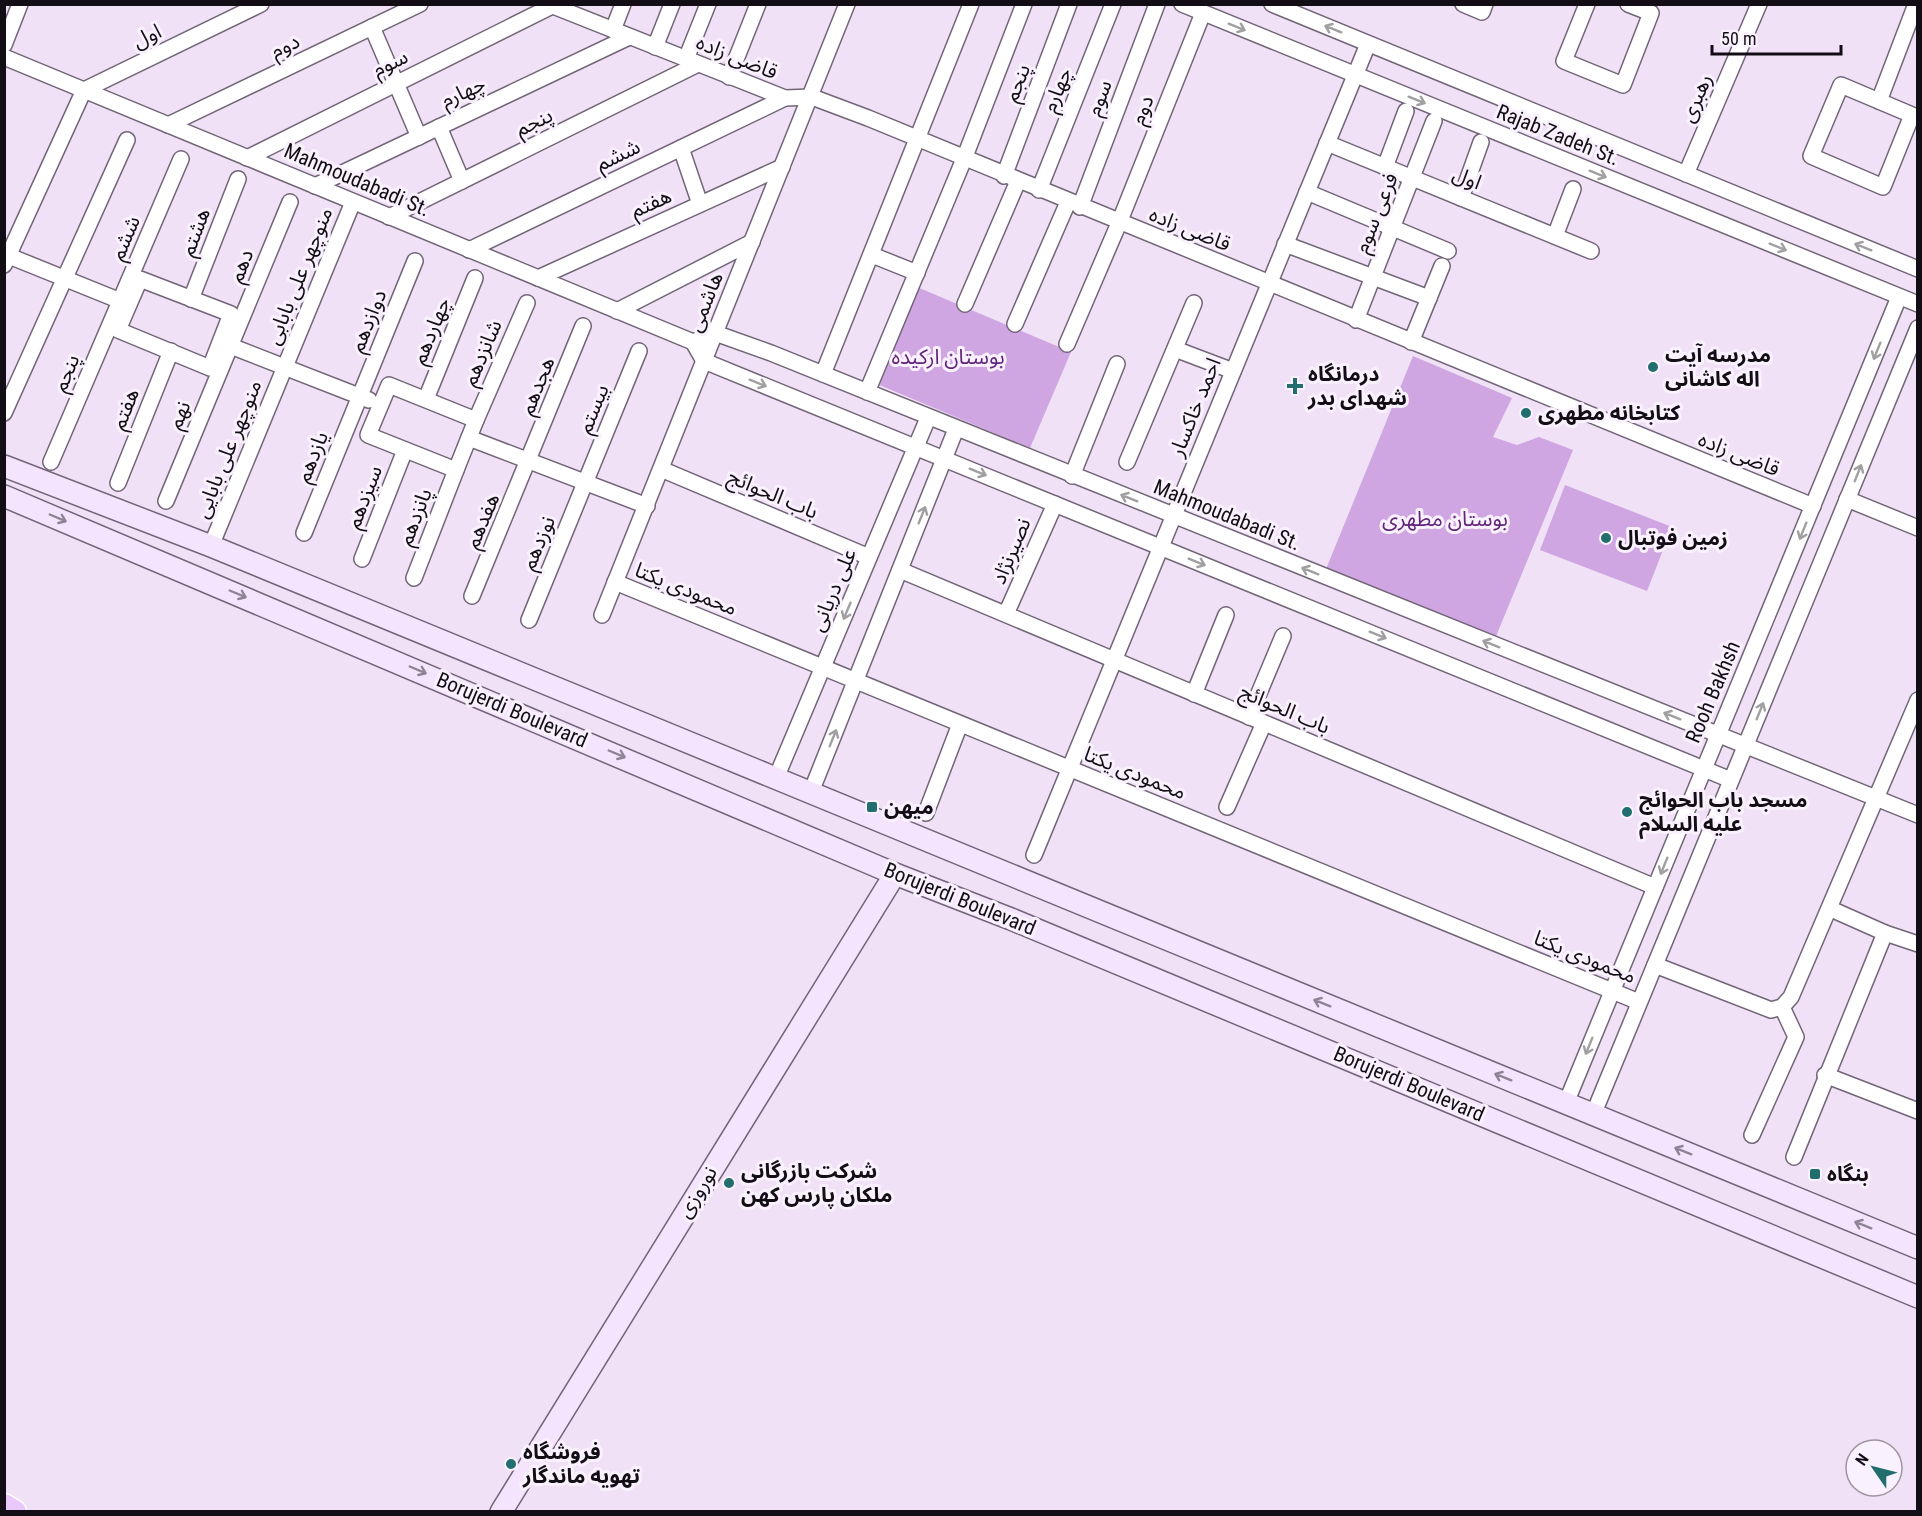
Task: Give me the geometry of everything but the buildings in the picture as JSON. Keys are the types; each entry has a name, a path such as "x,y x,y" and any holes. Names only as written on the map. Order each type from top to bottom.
{"main road":[{"name":"Borujerdi Boulevard","path":"4,466 212,546 1917,1248"},
{"name":"Borujerdi Boulevard","path":"4,496 895,874 1022,923 1917,1297"},
{"name":"نوروزی","path":"501,1512 895,874"},
{"path":"4,1506 14,1512"}],"street":[{"path":"4,45 20,4"},
{"name":"اول","path":"84,90 261,4"},
{"name":"دوم","path":"168,125 420,4"},
{"path":"613,30 623,4"},
{"path":"655,47 672,4"},
{"path":"692,62 708,4"},
{"path":"729,77 758,4"},
{"name":"هاشمی","path":"603,615 812,97 847,4"},
{"path":"823,374 971,4"},
{"path":"867,393 964,159 1024,4"},
{"name":"پنجم","path":"965,304 1011,179 1069,4"},
{"name":"چهارم","path":"1039,190 1113,4"},
{"name":"سوم","path":"1015,324 1074,204 1157,4"},
{"name":"Rajab Zadeh St.","path":"1182,4 1917,304"},
{"name":"Rajab Zadeh St.","path":"1272,4 1917,269"},
{"path":"1463,4 1482,12 1485,4"},
{"path":"1587,4 1564,61 1623,85 1651,13 1628,4"},
{"name":"رهبری","path":"1686,174 1759,4"},
{"path":"1879,101 1916,4"},
{"name":"قاضی زاده","path":"550,5 577,10 629,37 785,99 812,97 1813,507"},
{"name":"سوم","path":"247,158 550,5"},
{"name":"دوم","path":"1067,344 1119,223 1203,13"},
{"path":"372,27 394,84 419,137"},
{"name":"چهارم","path":"315,186 629,37"},
{"name":"احمد خاکسار","path":"1034,855 1368,44"},
{"name":"Mahmoudabadi St.","path":"4,57 693,342"},
{"name":"پنجم","path":"389,217 692,62"},
{"path":"1841,85 1879,101 1912,115 1883,187 1811,156 1841,85"},
{"path":"84,90 6,258 65,278 124,303"},
{"name":"ششم","path":"469,250 785,99"},
{"path":"1385,167 1406,111"},
{"name":"فرعی سوم","path":"1356,320 1434,122"},
{"path":"439,127 462,181"},
{"path":"4,413 127,140"},
{"path":"1461,198 1481,142"},
{"name":"اول","path":"1327,143 1591,251"},
{"path":"681,148 700,204"},
{"name":"ششم","path":"124,303 181,159"},
{"name":"هفتم","path":"538,278 782,167"},
{"name":"هشتم","path":"192,299 237,179"},
{"path":"1555,236 1573,189"},
{"path":"1307,192 1448,251"},
{"name":"منوچهر علی بابابی","path":"284,367 353,201"},
{"name":"دهم","path":"226,344 290,202"},
{"path":"617,311 752,242"},
{"path":"1285,244 1429,298"},
{"path":"872,255 917,273"},
{"name":"دوازدهم","path":"360,396 415,261"},
{"path":"1411,342 1442,266"},
{"name":"چهاردهم","path":"426,399 475,278"},
{"path":"140,279 192,299 231,314 226,344 210,368 118,330 124,303 140,279"},
{"name":"Rooh Bakhsh","path":"1566,1103 1899,297"},
{"name":"پنجم","path":"51,462 124,303"},
{"name":"شانزدهم","path":"469,438 526,303"},
{"path":"1127,462 1194,303"},
{"name":"هجدهم","path":"530,462 583,326"},
{"path":"1593,1115 1917,328"},
{"path":"715,333 693,342 704,361 1731,780"},
{"name":"Mahmoudabadi St.","path":"715,333 823,374 1917,815"},
{"path":"226,344 381,405"},
{"name":"نهم","path":"166,501 226,344"},
{"path":"1175,349 1233,371"},
{"name":"هفتم","path":"118,483 171,351"},
{"name":"بیستم","path":"586,483 639,351"},
{"path":"1072,476 1117,364"},
{"name":"منوچهر علی بابایی","path":"212,546 284,367"},
{"path":"456,470 368,435 389,385 476,420"},
{"name":"یازدهم","path":"304,533 360,396"},
{"name":"علی دریانی","path":"776,778 928,418"},
{"path":"811,792 956,429"},
{"path":"469,438 647,506"},
{"name":"پانزدهم","path":"414,578 469,438"},
{"name":"سیزدهم","path":"362,559 405,450"},
{"name":"هفدهم","path":"472,596 530,462"},
{"name":"باب الحوائج","path":"661,469 869,557"},
{"name":"نوزدهم","path":"529,620 586,483"},
{"path":"1847,499 1917,528"},
{"name":"نصیرنژاد","path":"1006,614 1054,504"},
{"name":"باب الحوائج","path":"900,570 1655,887"},
{"name":"محمودی یکتا","path":"615,582 1640,1002"},
{"path":"1194,694 1226,615"},
{"path":"1249,717 1283,636"},
{"path":"1655,965 1771,1010 1782,1006 1791,998 1831,909 1917,700"},
{"path":"1227,807 1264,723"},
{"path":"926,813 960,724"},
{"path":"1831,909 1885,933 1917,944"},
{"path":"1794,1157 1885,933"},
{"path":"1752,1136 1796,1038 1782,1006"},
{"path":"1825,1076 1917,1111"}],"green space":[{"name":"بوستان ارکیده","path":"917,287 1071,352 1030,448 877,384"},
{"name":"بوستان مطهری","path":"1413,356 1512,398 1493,437 1517,445 1539,437 1573,450 1494,641 1324,574"},
{"name":"زمین فوتبال","path":"1565,485 1672,527 1647,591 1540,550"}],"place":[{"name":"مدرسه آیت اله کاشانی","path":"1653,367"},
{"name":"درمانگاه شهدای بدر","path":"1295,386"},
{"name":"کتابخانه مطهری","path":"1526,413"},
{"name":"زمین فوتبال","path":"1606,538"},
{"name":"میهن","path":"872,807"},
{"name":"مسجد باب الحوائج علیه السلام","path":"1627,812"},
{"name":"بنگاه","path":"1815,1174"},
{"name":"شرکت بازرگانی ملکان پارس کهن","path":"729,1183"},
{"name":"فروشگاه تهویه ماندگار","path":"511,1464"}]}
